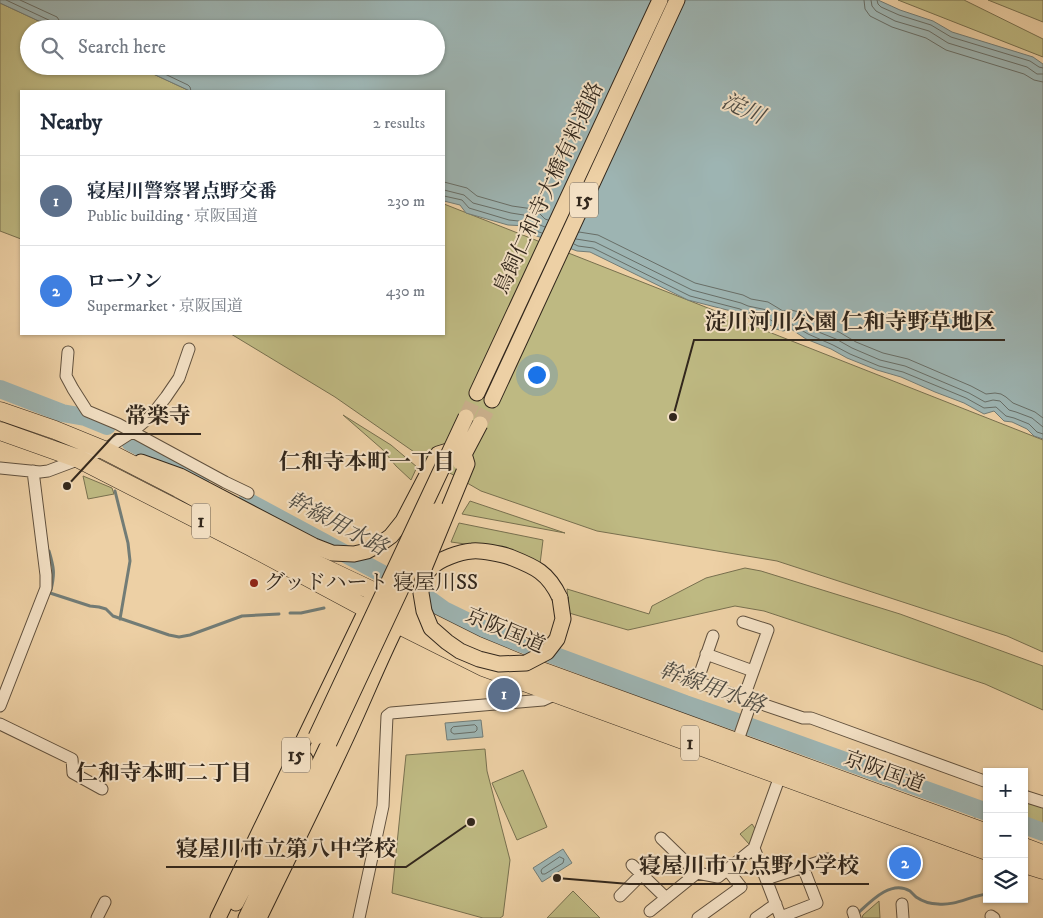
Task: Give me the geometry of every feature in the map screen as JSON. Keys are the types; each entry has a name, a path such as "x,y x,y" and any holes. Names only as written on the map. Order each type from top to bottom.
{"highway":[{"name":"京阪国道","path":"0,410 104,450 178,488 318,565 375,592 401,616 483,667 983,850"},
{"name":"京阪国道","path":"0,431 79,460 251,547 367,609 401,616 522,664 739,737 983,830"},
{"path":"1028,848 1043,854"},
{"path":"1028,865 1043,870"}],"main road":[{"name":"鳥飼仁和寺大橋有料道路","path":"477,393 660,0"},
{"name":"鳥飼仁和寺大橋有料道路","path":"492,400 677,0"},
{"name":"15","path":"246,918 322,740 473,420"},
{"path":"104,450 222,488 314,546 332,554 354,554 367,551 391,536 403,521 438,454 458,452"},
{"name":"15","path":"259,918 343,744 377,665 401,616 413,592 432,566 448,557 473,550 504,554 540,571 555,586 560,598 563,619 557,639 547,652 526,662 499,664 460,651 431,628 424,611 421,593 423,571 467,464 458,452"},
{"name":"15","path":"218,918 375,592"},
{"name":"15","path":"229,918 322,740"}],"street":[{"path":"0,468 48,471 104,450 132,432 152,415 179,378 189,349"},
{"path":"68,352 66,376 73,390 88,411 132,432 222,488 248,493"},
{"path":"0,706 46,588 33,471"},
{"path":"739,737 746,717 753,671 768,630 743,622"},
{"path":"697,682 713,636"},
{"path":"706,654 753,671"},
{"path":"670,669 697,682 803,718 811,718 983,781"},
{"path":"359,918 383,806 387,716 391,713 543,700 556,694"},
{"path":"0,724 72,759 73,773 102,789"},
{"path":"661,838 697,874 718,877 754,848 780,776"},
{"path":"1028,797 1043,802"},
{"path":"754,848 781,917 817,903 803,867"},
{"path":"766,879 828,859"},
{"path":"632,864 666,898"},
{"path":"698,918 741,886 727,869"},
{"path":"620,896 642,874"},
{"path":"650,910 697,874"},
{"path":"96,918 105,902"},
{"path":"756,918 776,904"},
{"path":"902,904 903,918"}],"shaded area":[{"path":"898,0 964,0 1043,39 1043,57"},
{"path":"988,0 1043,0 1043,22"},
{"path":"0,3 37,20 20,20 20,75 155,75 188,90 20,90 20,239 0,231"},
{"path":"445,204 1043,440 1043,652 1007,636 777,561 597,531 481,491 417,454 335,397 233,335 445,335"},
{"path":"343,415 391,445 417,467 411,480 382,449"},
{"path":"83,476 112,488 114,494 88,499"},
{"path":"470,501 565,533 462,514"},
{"path":"459,523 543,540 540,564 508,550 451,542"},
{"path":"745,568 761,571 900,614 1043,666 1043,710 985,684 764,611 735,606 628,630 569,613 567,589 649,614 652,606 706,578"},
{"path":"485,749 487,771 510,860 503,916 500,918 483,918 392,893 406,755"},
{"path":"523,770 547,827 517,840 492,783"},
{"path":"1028,800 1043,806 1043,825 1028,819"},
{"path":"752,824 756,830 749,844 740,834"},
{"path":"573,891 600,918 547,918"},
{"path":"879,901 880,918 862,918 863,915"}],"water":[{"name":"淀川","path":"0,0 878,0 933,21 952,32 1033,57 1043,64 1043,439 1034,436 1027,429 1012,422 1004,421 994,411 984,414 964,403 901,377 847,358 806,339 791,329 783,331 762,320 741,317 739,313 688,300 590,252 577,251 534,235 527,226 508,225 466,213 460,205 445,201 445,90 188,90 155,75 445,75 445,20 37,20 0,3"},
{"path":"481,720 483,737 447,740 445,723"},
{"path":"563,849 572,863 542,882 533,868"}],"waterway":[{"name":"幹線用水路","path":"0,389 62,413 85,417 107,426"},
{"name":"幹線用水路","path":"130,442 201,478"},
{"path":"115,491 128,543 130,561 120,619"},
{"name":"幹線用水路","path":"247,501 405,586"},
{"path":"49,551 53,570 51,590"},
{"path":"50,593 90,606 106,609 113,616 179,637 190,635 242,616 279,614"},
{"name":"幹線用水路","path":"426,597 444,610 483,629 685,704 983,811"},
{"path":"290,613 301,613 324,608"},
{"name":"幹線用水路","path":"975,816 981,810"},
{"name":"幹線用水路","path":"1028,826 1043,832"},
{"path":"857,914 881,894 896,888 903,888 921,900 935,904 950,904 983,895"}],"tunnel":[{"path":"466,417 477,393"},
{"path":"480,424 492,400"}],"place":[{"name":"淀川河川公園 仁和寺野草地区","path":"673,417"},
{"name":"常楽寺","path":"67,486"},
{"name":"グッドハート 寝屋川SS","path":"254,583"},
{"name":"寝屋川警察署点野交番","path":"504,694"},
{"name":"寝屋川市立第八中学校","path":"471,822"},
{"name":"ローソン","path":"905,863"},
{"name":"寝屋川市立点野小学校","path":"557,878"}],"district":[{"name":"仁和寺本町一丁目","path":"367,462"},
{"name":"仁和寺本町二丁目","path":"164,773"}]}
